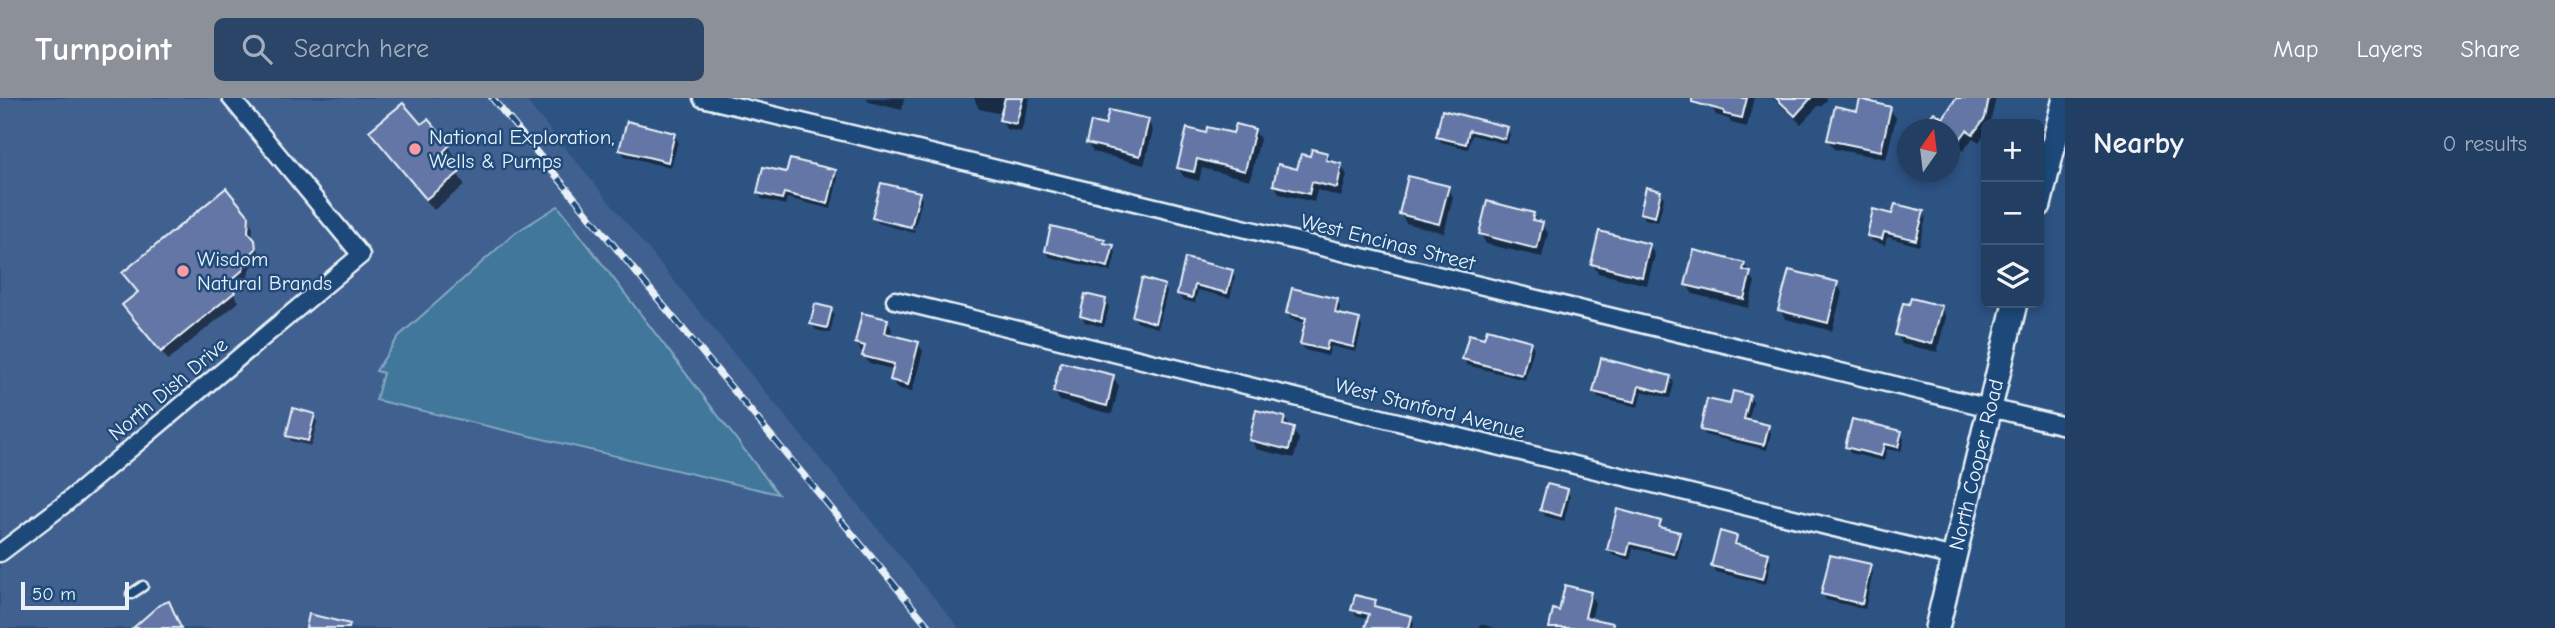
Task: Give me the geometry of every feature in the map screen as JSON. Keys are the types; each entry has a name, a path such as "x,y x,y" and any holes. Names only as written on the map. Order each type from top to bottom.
{"main road":[{"path":"2044,184 2064,98"},
{"name":"North Cooper Road","path":"1937,628 2014,308"}],"street":[{"name":"North Dish Drive","path":"0,553 62,506 361,255 232,98"},
{"name":"West Encinas Street","path":"702,98 2065,426"},
{"name":"West Stanford Avenue","path":"895,300 1954,557"}],"lane":[{"path":"131,594 143,586"}],"shaded area":[{"path":"0,98 524,98 959,628 0,628"},
{"path":"558,206 778,494 376,400 383,373 376,371 399,336 515,233"}],"building":[{"path":"1005,98 1023,98 1016,124 999,120"},
{"path":"1692,98 1747,98 1742,118 1692,102"},
{"path":"1776,98 1811,98 1795,116"},
{"path":"1956,98 1989,98 1985,118 1981,119 1973,134 1967,130 1960,139 1960,119 1929,119 1934,112 1943,118"},
{"path":"1860,99 1891,107 1881,151 1827,140 1835,106 1857,111"},
{"name":"National Exploration, Wells & Pumps","path":"403,103 421,124 428,119 450,145 443,152 460,172 426,199 369,131"},
{"path":"1109,110 1149,119 1140,156 1086,143 1091,122 1105,125"},
{"path":"1442,110 1508,127 1505,139 1469,130 1466,144 1436,137"},
{"path":"627,121 675,133 668,162 619,150"},
{"path":"1236,124 1255,129 1245,171 1197,159 1194,172 1177,168 1187,128 1206,133 1207,127 1233,133"},
{"path":"1312,149 1328,153 1326,160 1342,164 1337,188 1312,182 1309,194 1273,185 1278,164 1297,169 1301,154 1310,156"},
{"path":"790,159 836,170 828,204 784,193 782,199 757,193 763,167 786,172"},
{"path":"1408,176 1449,186 1439,224 1399,214"},
{"path":"881,183 920,192 911,227 872,218"},
{"path":"1646,187 1661,191 1655,217 1640,213"},
{"name":"Wisdom Natural Brands","path":"226,188 249,216 248,232 255,240 256,249 245,260 243,270 228,283 235,292 161,352 122,305 138,292 122,273"},
{"path":"1487,201 1534,213 1532,220 1543,222 1537,249 1479,234"},
{"path":"1895,204 1924,211 1916,240 1884,232 1882,239 1867,236 1873,209 1892,214"},
{"path":"1051,226 1105,239 1104,243 1114,245 1108,267 1045,251"},
{"path":"1599,231 1650,244 1642,277 1591,264"},
{"path":"1694,250 1745,263 1743,270 1751,272 1744,299 1685,285"},
{"path":"1185,258 1233,270 1227,293 1195,285 1192,298 1177,294"},
{"path":"1789,270 1838,282 1828,323 1778,310"},
{"path":"1142,278 1165,285 1155,323 1132,316"},
{"path":"1292,288 1338,299 1335,313 1360,319 1353,347 1328,341 1326,350 1300,344 1306,318 1286,313"},
{"path":"1085,294 1106,299 1101,322 1080,316"},
{"path":"1911,298 1942,306 1932,344 1895,335 1903,303 1909,304"},
{"path":"815,304 832,308 827,328 810,324"},
{"path":"862,313 888,319 885,333 919,342 908,385 890,380 894,364 862,356 865,346 855,343"},
{"path":"1487,329 1531,341 1522,375 1462,359 1469,334 1484,338"},
{"path":"1601,358 1671,376 1667,393 1639,386 1635,402 1593,392"},
{"path":"1061,362 1114,375 1107,406 1053,392"},
{"path":"1733,391 1750,395 1744,419 1769,425 1764,445 1700,430 1707,399 1730,404"},
{"path":"293,408 315,414 308,441 286,436"},
{"path":"1256,410 1285,417 1283,425 1294,428 1289,450 1249,440"},
{"path":"1852,419 1902,431 1898,447 1884,444 1881,456 1845,447"},
{"path":"1547,484 1568,489 1561,516 1540,510"},
{"path":"1617,509 1661,521 1659,527 1680,532 1674,554 1630,543 1627,555 1607,550"},
{"path":"1720,531 1737,536 1735,544 1769,553 1763,579 1711,566"},
{"path":"1830,555 1871,564 1862,604 1821,594"},
{"path":"1565,585 1591,592 1585,617 1613,623 1612,628 1549,628 1553,609 1559,611"},
{"path":"1355,595 1376,600 1374,606 1412,616 1409,628 1365,628 1369,614 1351,610"},
{"path":"169,601 181,628 133,628 159,605"},
{"path":"309,614 350,624 349,628 306,628"}],"railway":[{"path":"492,98 930,628"}],"place":[{"name":"National Exploration, Wells & Pumps","path":"415,149"},
{"name":"Wisdom Natural Brands","path":"183,271"}]}
